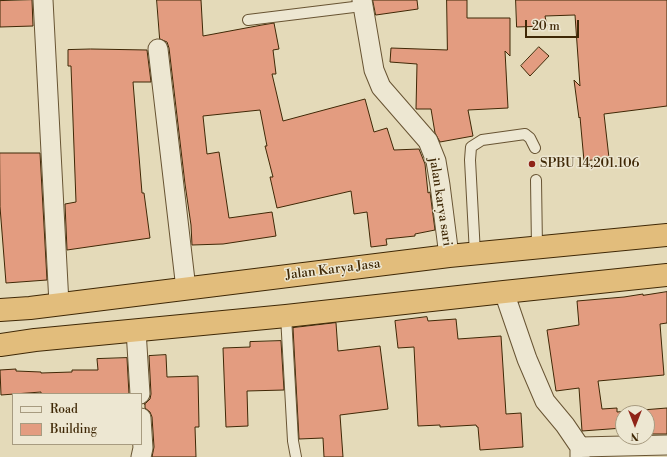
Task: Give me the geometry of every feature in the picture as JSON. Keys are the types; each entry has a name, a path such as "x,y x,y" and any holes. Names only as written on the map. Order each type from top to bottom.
{"highway":[{"name":"Jalan Karya Jasa","path":"0,310 30,308 449,256 667,235"},
{"path":"0,345 35,340 286,316 667,275"},
{"path":"30,308 35,340"}],"street":[{"path":"43,0 59,304"},
{"name":"jalan karya sari","path":"362,3 374,70 381,87 428,141 436,161 449,256"},
{"path":"158,49 186,288"},
{"path":"504,292 527,359 545,401 565,425 580,452 667,445"},
{"path":"136,330 140,393"},
{"path":"141,457 142,445"}],"lane":[{"path":"248,20 362,3"},
{"path":"475,254 470,147 482,140 525,134 530,138 535,148"},
{"path":"536,180 537,248"},
{"path":"286,316 293,441 296,457"}],"building":[{"path":"32,0 33,26 0,27 0,1"},
{"path":"157,0 201,0 203,36 274,23 279,49 273,50 276,74 272,74 283,121 365,99 374,132 387,128 394,150 419,149 425,164 428,193 430,192 435,230 415,234 415,236 386,239 387,245 371,247 367,212 354,214 351,191 277,208 270,177 273,177 265,146 267,146 260,110 203,116 207,154 219,152 229,218 272,212 276,236 223,244 192,245 191,225 169,48 167,42 160,39"},
{"path":"373,0 417,0 418,9 376,15"},
{"path":"447,0 467,0 467,18 510,18 510,56 505,51 508,108 468,110 473,136 440,142 435,133 431,109 416,109 417,64 390,62 391,48 447,50"},
{"path":"516,0 667,0 667,106 604,114 609,158 584,161 580,117 579,118 574,80 580,86 575,15 545,16 547,26 517,27"},
{"path":"539,47 549,56 530,76 521,66"},
{"path":"68,50 147,50 151,82 133,82 142,193 144,193 150,238 67,250 65,204 76,202 71,66 68,66"},
{"path":"0,153 40,153 47,280 6,283 0,207"},
{"path":"667,292 667,323 660,324 664,375 598,381 602,409 615,408 615,429 582,431 579,388 556,391 547,330 579,325 577,301"},
{"path":"427,317 428,321 456,319 458,339 501,336 506,414 521,413 523,447 480,450 478,427 476,425 440,427 440,425 418,426 414,347 398,348 395,321"},
{"path":"336,323 338,351 380,346 388,409 340,415 343,457 324,457 323,438 299,439 293,328"},
{"path":"281,341 284,390 247,391 248,426 226,427 223,348 250,347 250,342"},
{"path":"166,355 167,377 198,376 199,427 195,427 196,457 152,457 154,447 152,417 150,412 145,408 144,404 150,399 151,394 149,356"},
{"path":"127,358 129,393 41,392 1,395 0,370 16,369 16,371 41,373 72,372 72,370 98,370 97,359"},
{"path":"667,408 667,434 655,434 655,409"}],"place":[{"name":"SPBU 14,201.106","path":"532,164"}]}
